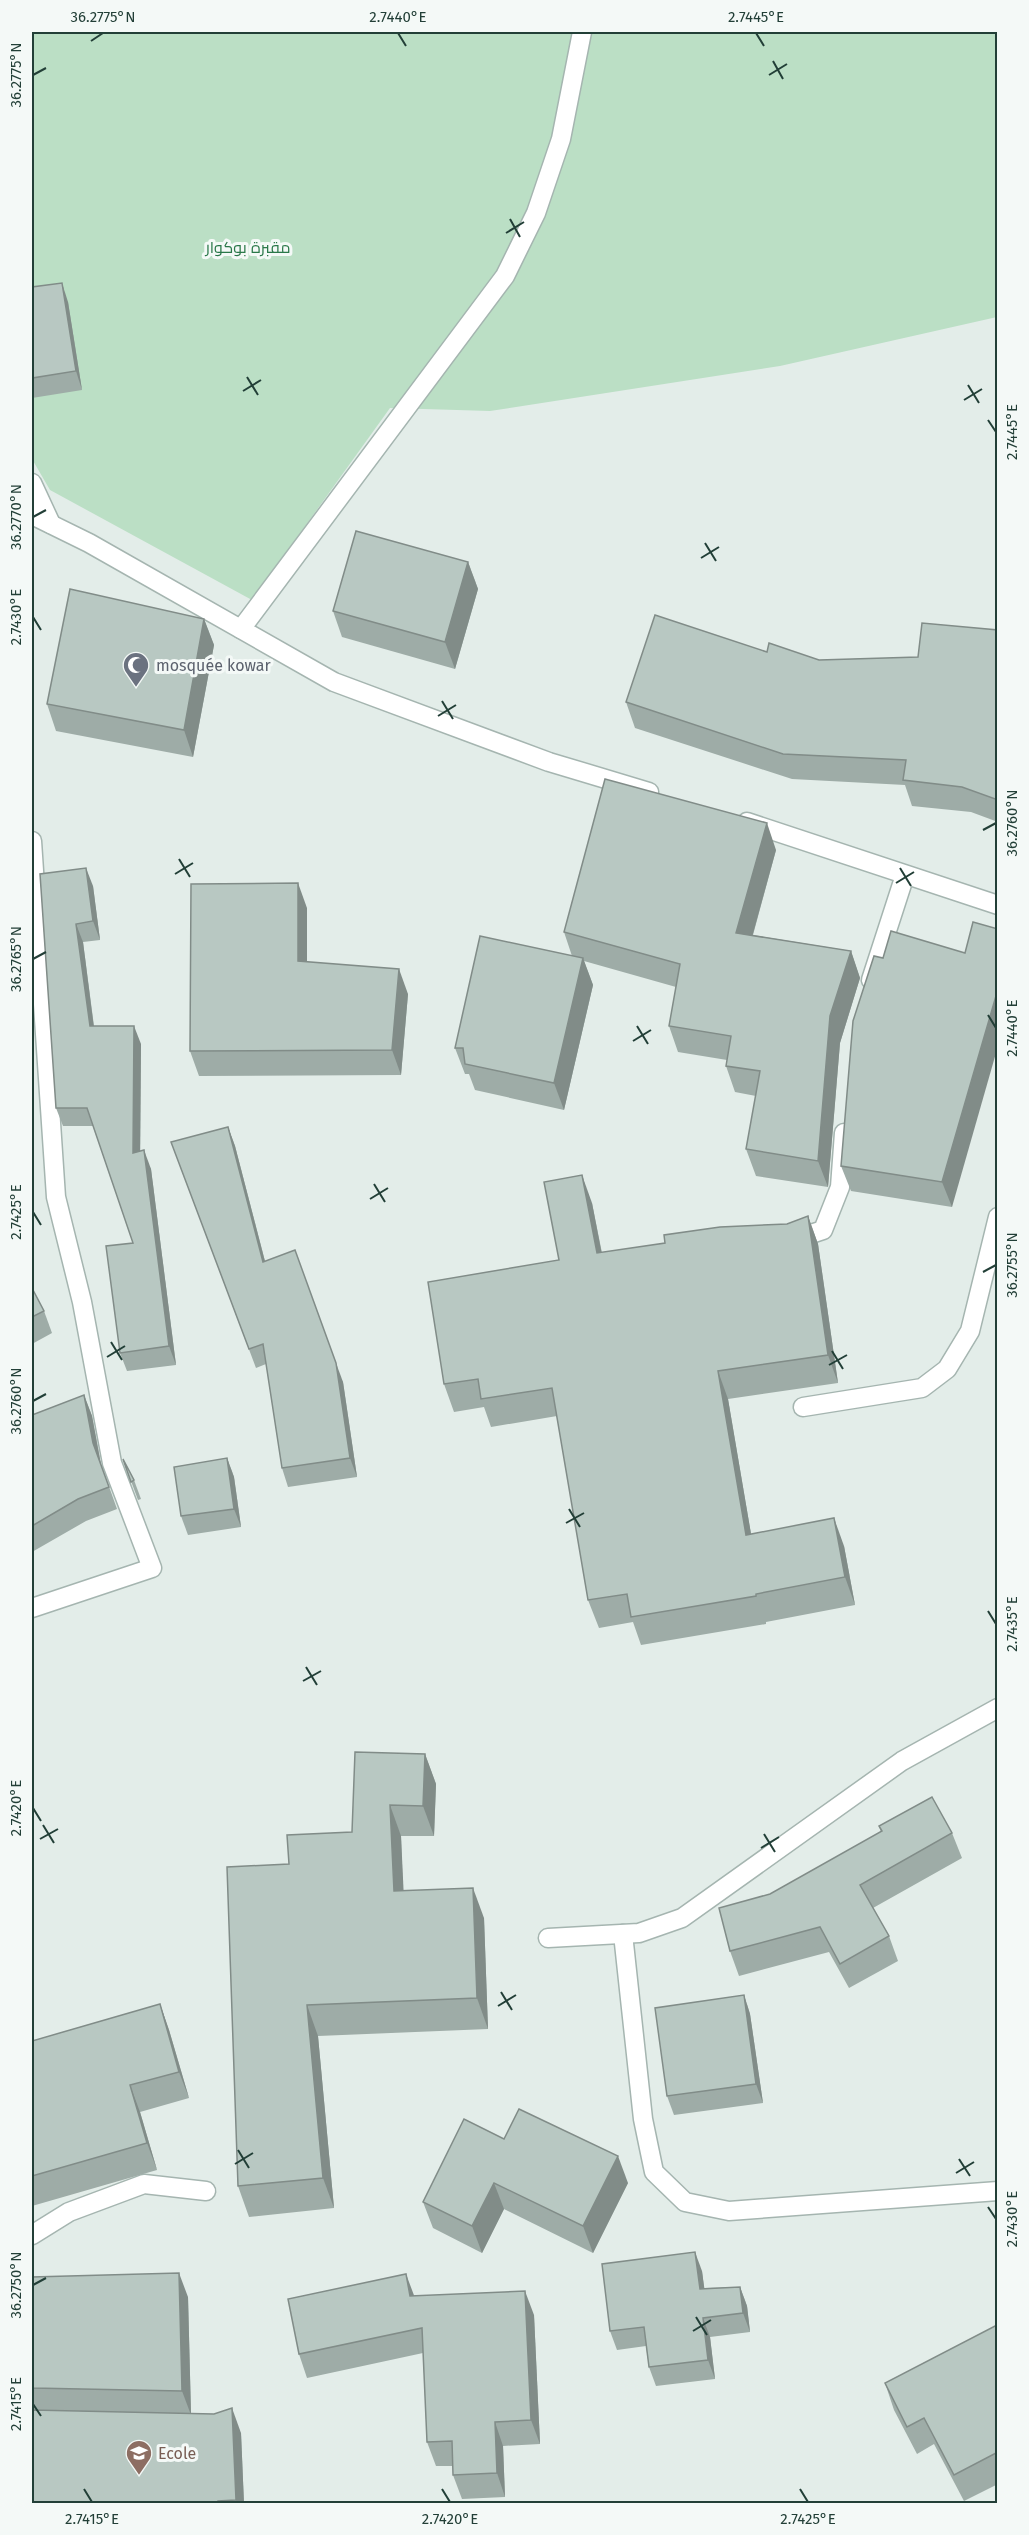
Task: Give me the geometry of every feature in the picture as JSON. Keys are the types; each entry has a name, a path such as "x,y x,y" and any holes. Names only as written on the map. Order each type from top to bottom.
{"street":[{"path":"241,629 505,276 536,213 561,139 582,32"},
{"path":"32,483 51,524"},
{"path":"32,515 334,682 549,762 670,798"},
{"path":"725,815 998,905"},
{"path":"32,841 49,1066 56,1197 82,1302 112,1463 152,1568 32,1608"},
{"path":"866,999 905,875"},
{"path":"32,1073 49,1066"},
{"path":"775,1241 796,1240 822,1230 840,1187 845,1116"},
{"path":"802,1407 922,1388 947,1369 970,1331 998,1217"},
{"path":"548,1938 639,1933 682,1918 903,1761 998,1708"},
{"path":"622,1934 643,2120 654,2172 685,2202 729,2211 998,2191"},
{"path":"32,2235 69,2212 144,2184 206,2191"}],"green space":[{"name":"مقبرة بوكوار","path":"32,32 997,32 997,317 780,366 490,411 390,408 252,600 50,490 32,459"}],"building":[{"path":"62,283 76,371 32,378 32,287"},
{"path":"356,531 468,562 445,642 333,611"},
{"name":"mosquée kowar","path":"70,589 204,619 184,730 47,704"},
{"path":"655,615 767,652 769,643 819,660 918,657 922,623 998,630 998,800 962,787 903,780 906,760 783,754 626,702"},
{"path":"605,779 767,823 736,933 851,951 830,1016 818,1161 746,1149 760,1071 726,1066 731,1036 669,1026 680,964 564,932"},
{"path":"86,868 93,921 76,924 90,1026 134,1026 133,1153 144,1150 169,1346 120,1353 106,1246 133,1243 87,1108 56,1108 40,874"},
{"path":"298,883 298,961 399,969 392,1050 190,1051 191,884"},
{"path":"973,922 998,929 998,989 942,1182 841,1166 853,1021 874,956 883,958 891,931 965,953"},
{"path":"480,936 583,958 554,1083 465,1064 463,1048 455,1048"},
{"path":"228,1127 263,1262 295,1250 336,1363 350,1458 282,1468 263,1344 249,1349 171,1142"},
{"path":"582,1175 597,1253 665,1243 664,1235 720,1227 787,1224 808,1216 828,1355 718,1371 746,1535 834,1518 845,1577 756,1594 756,1596 631,1617 627,1594 588,1600 552,1388 481,1399 478,1379 444,1384 428,1282 559,1260 544,1182"},
{"path":"32,1288 44,1311 32,1317"},
{"path":"84,1395 93,1443 109,1487 78,1499 32,1526 32,1415"},
{"path":"227,1458 234,1509 181,1516 174,1467"},
{"path":"123,1459 134,1480 131,1482"},
{"path":"355,1752 425,1754 423,1806 390,1805 394,1891 473,1888 477,1998 307,2005 323,2178 238,2186 227,1867 289,1864 287,1835 352,1832"},
{"path":"932,1797 952,1833 860,1885 889,1936 840,1964 820,1927 730,1951 719,1908 770,1894 882,1831 879,1826"},
{"path":"744,1995 756,2084 667,2096 655,2008"},
{"path":"160,2004 179,2072 130,2085 147,2143 32,2176 32,2041"},
{"path":"519,2109 618,2156 583,2226 494,2183 472,2226 423,2202 464,2119 504,2139"},
{"path":"695,2252 700,2289 740,2287 743,2313 703,2318 708,2360 649,2367 644,2327 610,2331 602,2264"},
{"path":"179,2273 182,2391 32,2388 32,2277"},
{"path":"406,2274 410,2296 525,2291 531,2420 495,2422 497,2473 453,2475 452,2441 427,2442 422,2328 299,2354 288,2299"},
{"path":"997,2325 998,2452 954,2475 924,2418 907,2427 885,2383"},
{"name":"Ecole","path":"232,2408 236,2500 218,2501 218,2504 32,2504 32,2410 214,2414"}],"place":[{"name":"mosquée kowar","path":"136,688"},
{"name":"Ecole","path":"139,2476"}]}
